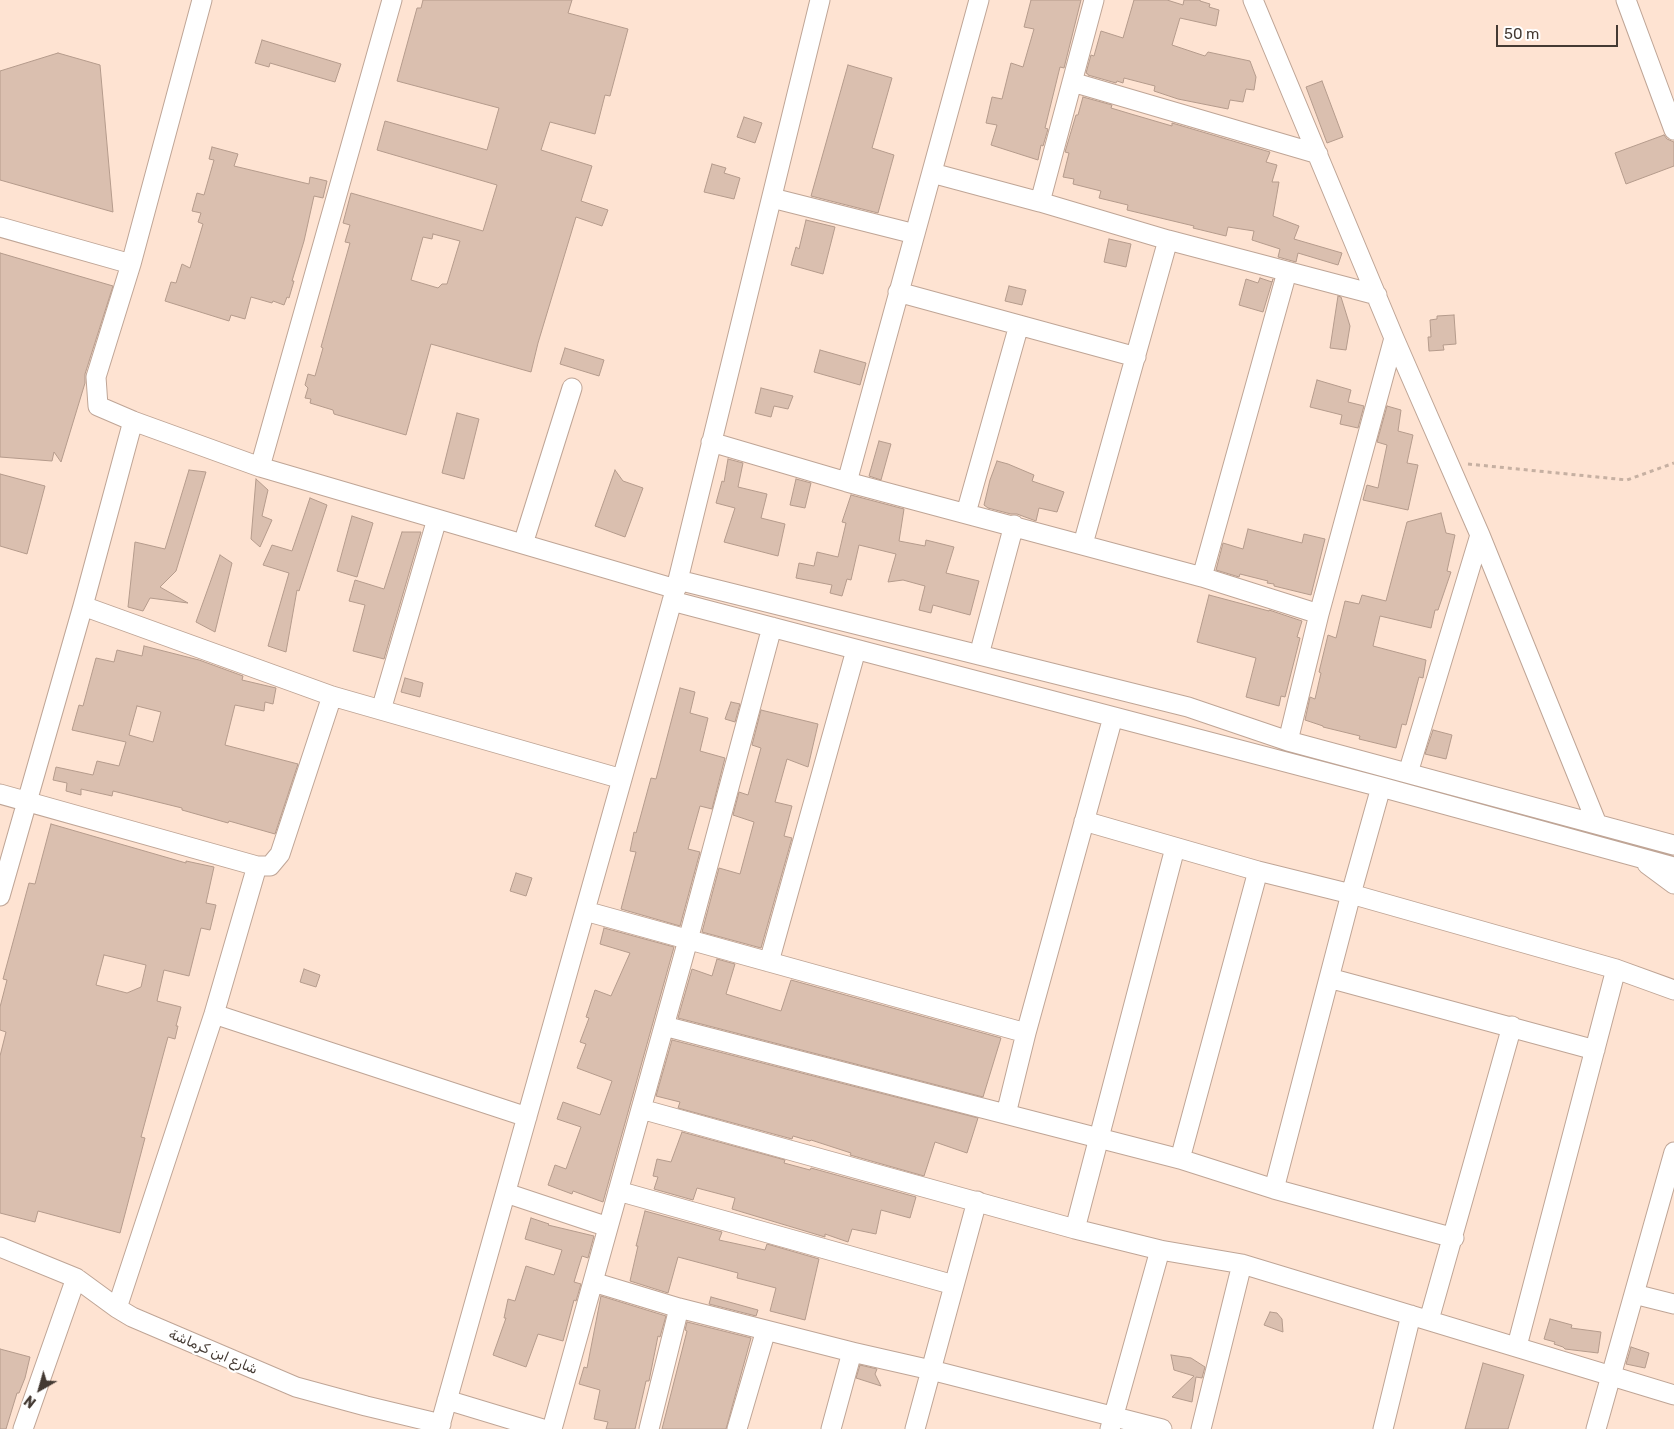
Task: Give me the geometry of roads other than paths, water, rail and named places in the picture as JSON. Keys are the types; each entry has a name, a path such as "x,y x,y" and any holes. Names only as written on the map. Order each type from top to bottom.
{"street":[{"path":"202,0 131,264 96,378 98,406 260,468 676,590 772,627 1381,787 1674,867"},
{"path":"260,468 392,0"},
{"path":"440,1426 676,590 820,0"},
{"path":"847,482 979,0"},
{"path":"1040,202 1094,0"},
{"path":"1626,0 1674,130"},
{"path":"1250,1 1318,154 1394,338 1480,535 1597,824"},
{"path":"1072,82 1318,154"},
{"path":"932,173 1040,202 1168,240 1377,295"},
{"path":"772,198 915,234"},
{"path":"0,227 131,264"},
{"path":"1083,544 1168,240"},
{"path":"1202,577 1287,272"},
{"path":"898,292 1136,357"},
{"path":"966,513 1019,325"},
{"path":"1288,741 1319,614 1394,338"},
{"path":"523,544 572,388"},
{"path":"0,896 84,606 133,421"},
{"path":"711,442 847,482 1014,525 1202,577 1319,614"},
{"path":"381,710 437,519"},
{"path":"979,655 1014,525"},
{"path":"1408,773 1480,535"},
{"path":"676,590 979,655 1188,707 1288,741 1674,845"},
{"path":"84,606 332,696 622,780"},
{"path":"552,1429 688,940 772,627"},
{"path":"769,962 856,650"},
{"path":"0,794 257,866 270,866 280,854 332,696"},
{"path":"1182,735 1188,707"},
{"path":"1006,1114 1026,1033 1113,717"},
{"path":"1274,1189 1381,787"},
{"path":"1084,821 1175,848 1351,894 1616,969 1674,990"},
{"path":"1075,1229 1175,848"},
{"path":"1633,855 1664,875 1674,884"},
{"path":"117,1308 214,1014 257,866"},
{"path":"1180,1159 1258,871"},
{"path":"585,911 1026,1033"},
{"path":"1516,1346 1616,969"},
{"path":"1329,978 1595,1050"},
{"path":"214,1014 527,1117"},
{"path":"664,1026 1180,1159 1274,1189 1454,1238"},
{"path":"1429,1320 1454,1238 1512,1026"},
{"path":"641,1109 1075,1229 1160,1250 1242,1264 1674,1395"},
{"path":"1596,1429 1674,1152"},
{"path":"618,1191 954,1284"},
{"path":"506,1193 608,1227"},
{"path":"915,1429 977,1201"},
{"name":"شارع ابن كرماشة","path":"0,1247 76,1278 132,1318 296,1386 440,1426"},
{"path":"1112,1423 1160,1250"},
{"path":"1201,1429 1242,1264"},
{"path":"23,1429 76,1278"},
{"path":"593,1282 679,1308 931,1370 1112,1423 1162,1429"},
{"path":"1634,1294 1674,1304"},
{"path":"649,1429 679,1308"},
{"path":"1382,1429 1411,1315"},
{"path":"737,1429 766,1330"},
{"path":"831,1429 852,1352"},
{"path":"447,1400 543,1429"}]}
